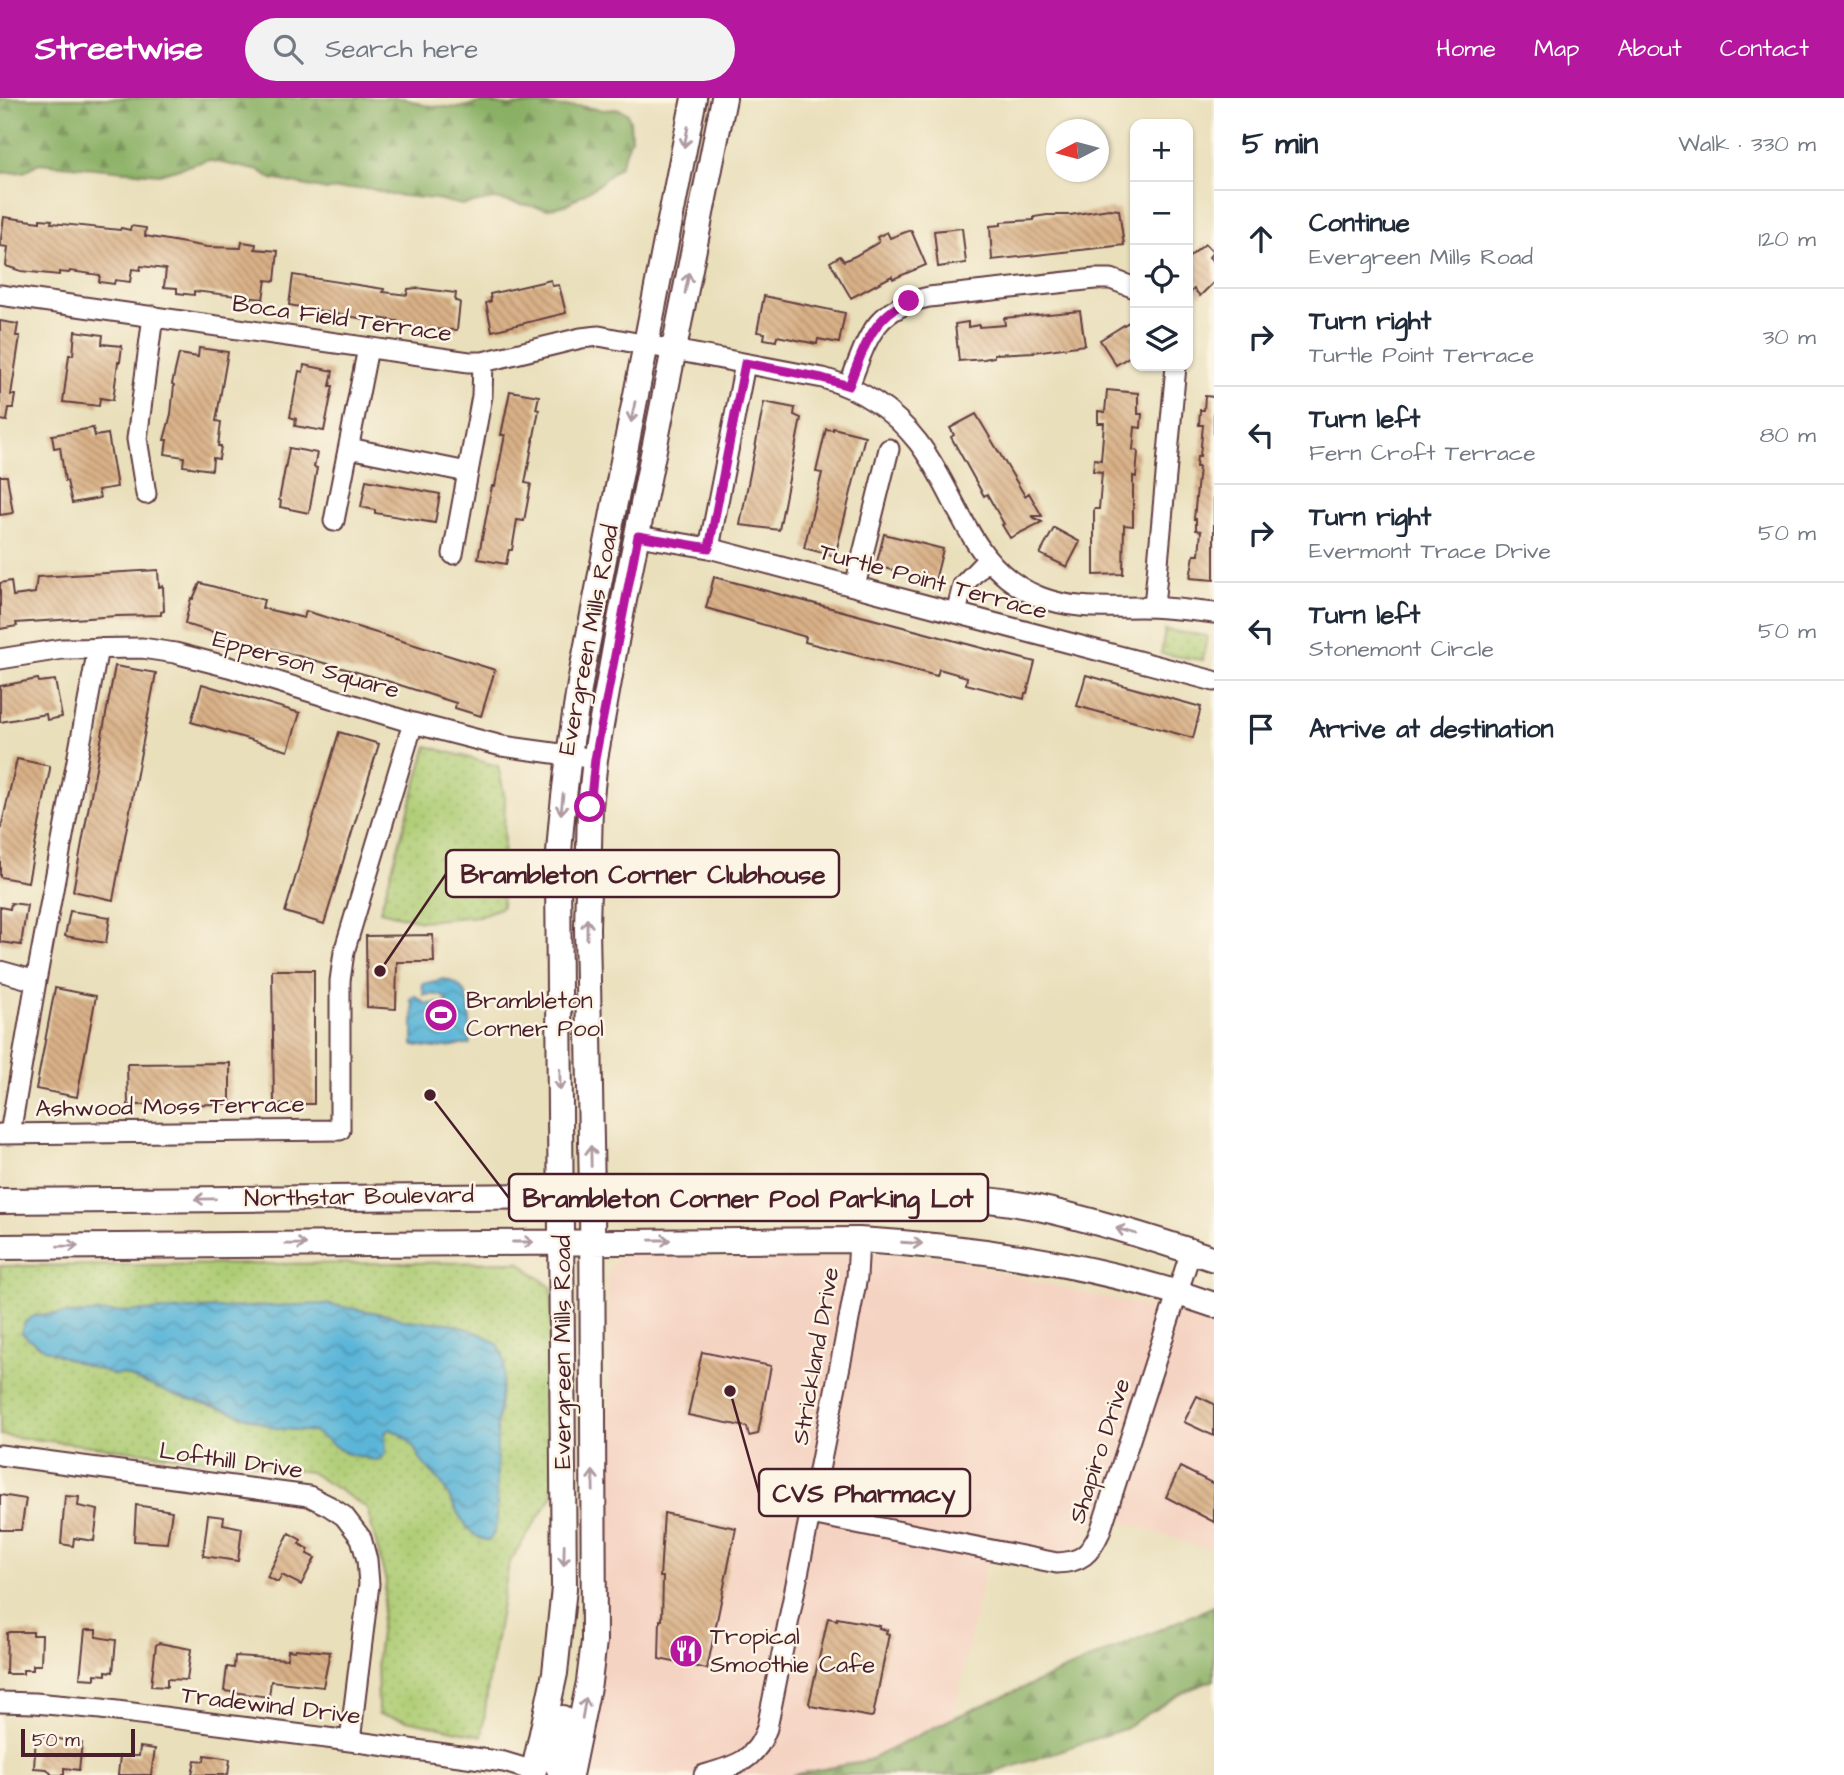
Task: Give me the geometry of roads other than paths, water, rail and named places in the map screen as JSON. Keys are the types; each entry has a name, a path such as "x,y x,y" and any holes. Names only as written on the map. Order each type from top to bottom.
{"main road":[{"name":"Evergreen Mills Road","path":"534,1774 555,1673 564,1588 558,873 560,818 567,755 694,98"},
{"name":"Evergreen Mills Road","path":"570,1775 589,1682 594,1641 587,851 595,759 724,98"},
{"name":"Northstar Boulevard","path":"0,1201 851,1192 969,1197 1066,1214 1202,1255"},
{"name":"Northstar Boulevard","path":"0,1247 859,1240 924,1244 1026,1257 1179,1293 1214,1305"},
{"path":"563,1775 559,1771 556,1746 572,1665 577,1612 564,1588"}],"street":[{"path":"849,386 873,329 885,315 909,301 1095,279 1111,279 1130,286"},
{"name":"Boca Field Terrace","path":"0,295 453,360 483,362 590,337 612,337 822,378 849,386 888,412 919,443 987,561"},
{"path":"146,494 137,439 153,316"},
{"path":"334,521 368,348"},
{"path":"453,554 482,396 483,362"},
{"path":"709,548 745,363"},
{"path":"1154,607 1177,371"},
{"path":"349,448 467,472"},
{"path":"855,586 889,449"},
{"name":"Turtle Point Terrace","path":"638,536 709,548 1214,681"},
{"path":"956,613 962,585 987,561 1021,588 1059,603 1098,608 1154,607 1214,613"},
{"path":"5,1134 98,648"},
{"name":"Epperson Square","path":"0,659 62,649 142,648 175,653 413,723 502,746 595,759"},
{"name":"Ashwood Moss Terrace","path":"5,1134 340,1130 340,981 344,952 413,723"},
{"path":"0,971 36,981"},
{"name":"Strickland Drive","path":"704,1775 731,1767 746,1759 763,1741 857,1277 859,1240"},
{"name":"Shapiro Drive","path":"811,1514 1056,1563 1075,1561 1084,1556 1092,1548 1100,1532 1179,1293 1202,1255"},
{"name":"Lofthill Drive","path":"0,1455 309,1496 344,1516 361,1538 369,1584 350,1741"},
{"name":"Tradewind Drive","path":"0,1702 101,1709 350,1741 505,1762 534,1774"}],"water":[{"name":"Brambleton Corner Pool","path":"444,979 455,983 466,996 470,1014 470,1044 435,1048 413,1045 413,1005 410,999 415,996 426,1004 446,1003 447,999 442,996 424,995 422,984"},
{"path":"325,1304 390,1315 402,1320 448,1323 483,1335 498,1345 505,1364 497,1424 497,1520 489,1541 472,1532 410,1443 390,1429 385,1433 386,1452 381,1459 374,1460 345,1453 314,1432 275,1428 233,1412 174,1395 122,1374 115,1375 65,1358 41,1347 21,1332 25,1322 36,1315"}],"place":[{"name":"Brambleton Corner Clubhouse","path":"380,971"},
{"name":"Brambleton Corner Pool","path":"441,1015"},
{"name":"Brambleton Corner Pool Parking Lot","path":"430,1095"},
{"name":"CVS Pharmacy","path":"730,1391"},
{"name":"Tropical Smoothie Cafe","path":"686,1651"}]}
